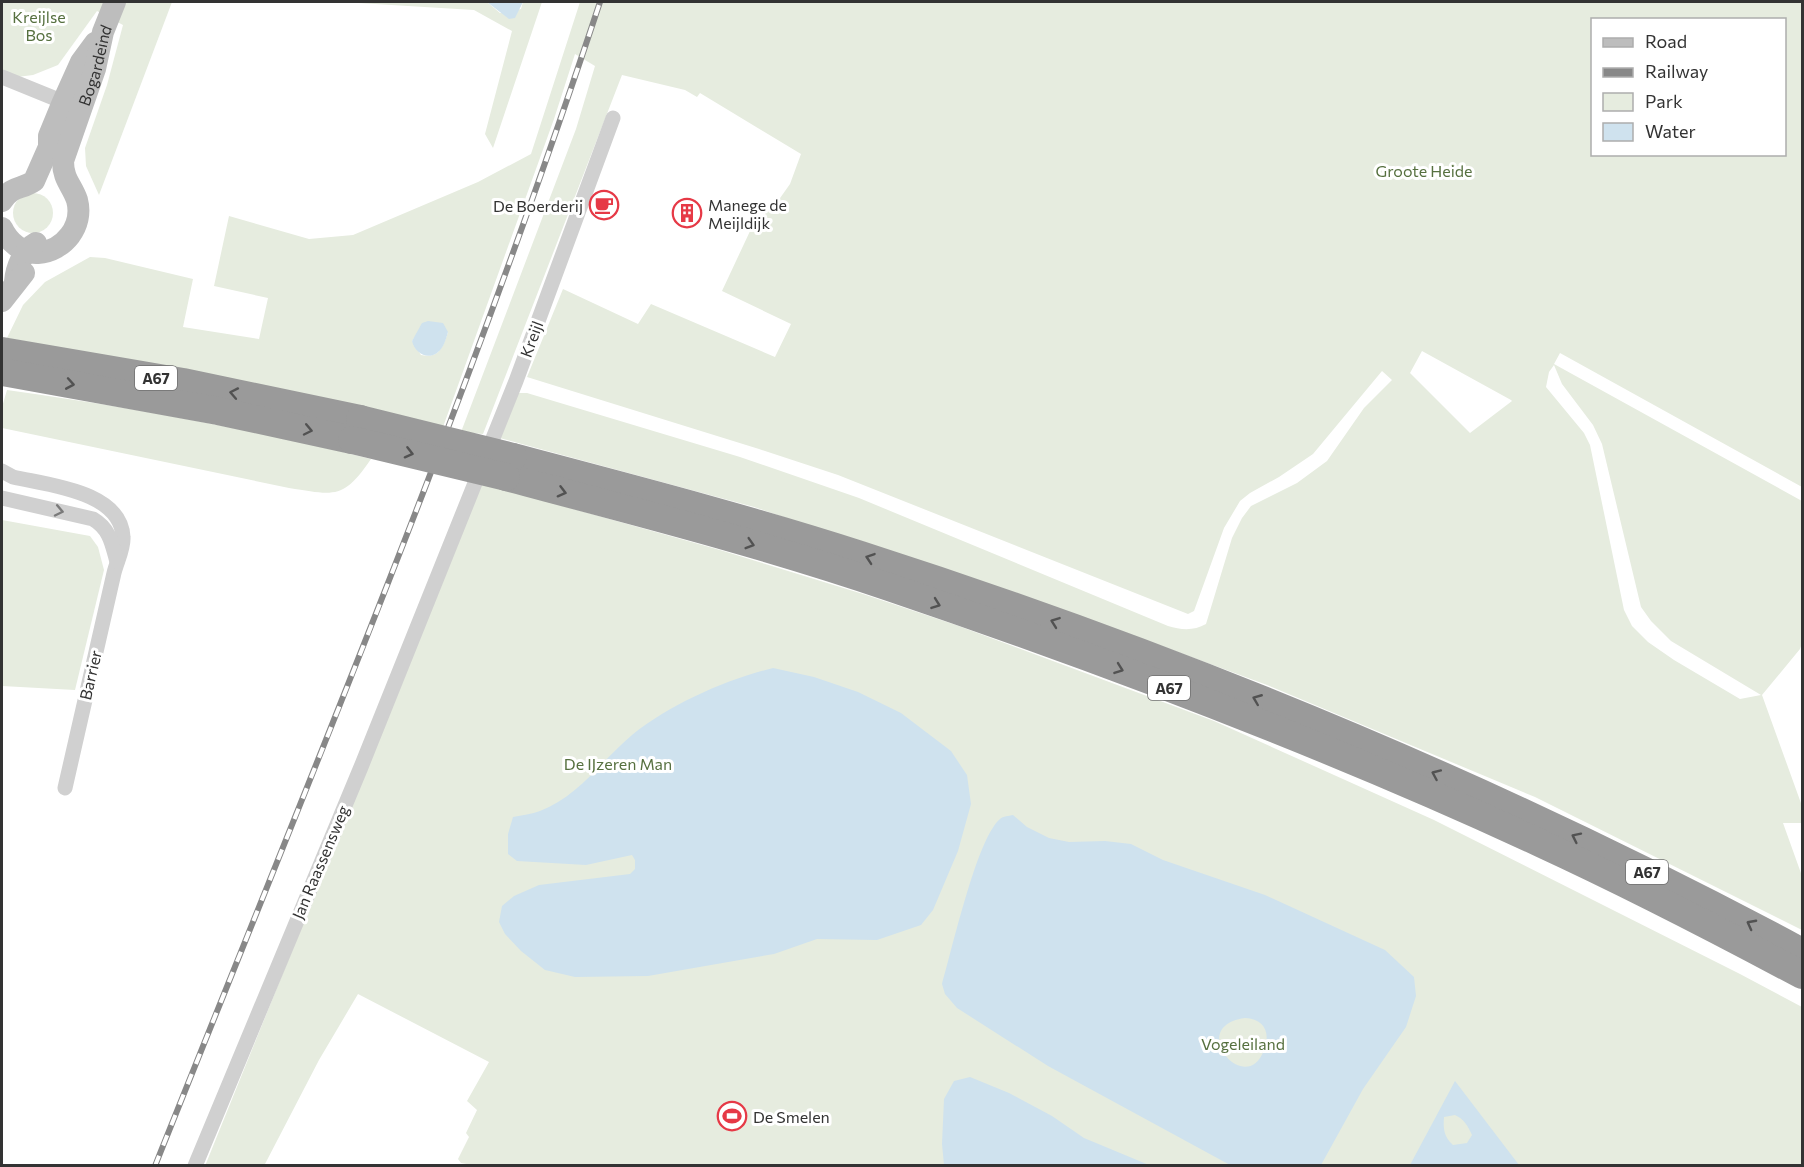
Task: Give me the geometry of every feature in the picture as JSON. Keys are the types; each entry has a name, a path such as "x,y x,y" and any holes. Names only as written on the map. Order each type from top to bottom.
{"highway":[{"name":"A67","path":"9,363 183,382 356,429 509,467 699,506 861,555 1149,656 1348,735 1541,820 1729,912 1803,952"},
{"name":"A67","path":"509,467 887,586 1145,678 1343,757 1540,843 1803,975"}],"main road":[{"name":"Bogardeind","path":"33,175 42,144 72,106 95,69 103,33 115,2"},
{"name":"Bogardeind","path":"71,223 78,206 73,190 64,176 63,161 72,106"},
{"path":"2,201 13,189 32,183 33,175"},
{"path":"2,184 15,177 33,175 49,180 61,192 67,204 71,223 56,236 35,243 18,243 11,253 6,289"}],"street":[{"path":"2,77 72,106"},
{"name":"Kreijl","path":"443,558 516,381 613,118"},
{"name":"Barrier","path":"5,476 92,497 100,501 116,516 122,529 123,543 65,788"},
{"path":"2,498 93,519 109,535 117,562"},
{"name":"Jan Raassensweg","path":"195,1166 361,767 443,558"}],"green space":[{"name":"Kreijlse Bos","path":"2,2 172,2 99,195 86,166 85,148 107,85 123,25 97,11 58,65 33,75 17,77 2,71"},
{"path":"342,2 487,2 500,13 521,9 523,2 542,2 493,148 485,134 512,31 474,10"},
{"name":"Groote Heide","path":"580,2 1802,2 1802,487 1560,353 1554,364 1802,501 1802,643 1800,649 1762,695 1802,806 1802,823 1783,823 1802,876 1802,930 1535,797 1267,685 1102,624 754,507 496,437 517,393 527,393 740,457 859,498 1168,626 1187,629 1206,624 1232,538 1251,506 1297,483 1327,461 1364,408 1392,380 1382,371 1313,454 1240,501 1224,528 1194,611 1188,614 838,475 527,377 563,289 638,324 651,304 775,357 791,324 722,291 751,229 760,217 773,208 790,184 801,154 700,93 697,97 685,90 622,75 483,434 461,432 576,129 595,66 575,54 554,119 443,427 281,389 7,338 23,305 45,282 90,257 105,258 193,279 183,327 259,339 268,298 214,286 229,216 309,239 353,235 478,182 531,154","holes":["448,332 439,351 432,355 421,355 412,341 417,334","1422,351 1512,401 1470,433 1410,373","1554,365 1562,384 1593,425 1602,444 1641,607 1671,641 1761,695 1740,699 1674,660 1648,642 1632,626 1624,610 1590,445 1584,433 1546,387 1549,372"]},
{"path":"33,193 41,194 47,199 52,205 52,221 47,227 41,232 33,233 25,232 19,227 14,221 13,213 14,205 19,199 25,194"},
{"path":"7,390 190,420 371,459 353,482 337,492 289,488 2,428 2,407"},
{"name":"De IJzeren Man","path":"481,483 720,550 863,594 956,625 1214,721 1434,820 1740,974 1802,1007 1802,1165 472,1165 461,1163 458,1159 469,1137 466,1133 477,1110 467,1101 489,1062 358,994 319,1060 265,1164 268,1165 205,1166"},
{"path":"2,520 90,536 98,547 104,570 75,690 2,686"}],"water":[{"path":"487,2 523,2 515,18 509,19"},
{"path":"428,321 443,323 448,332 439,351 430,356 417,351 412,341 422,323"},
{"path":"773,668 814,677 858,692 901,713 951,751 967,775 971,804 958,851 933,910 921,925 877,940 817,939 774,954 648,976 575,977 545,970 521,951 505,934 499,922 502,906 514,896 539,885 630,874 635,869 635,860 632,855 586,865 517,861 508,854 508,834 513,817 540,811 566,796 632,735 681,703 736,679"},
{"path":"1013,815 1027,827 1049,838 1069,842 1105,841 1131,844 1163,860 1265,895 1385,950 1414,977 1416,996 1406,1027 1363,1089 1321,1165 1230,1165 1048,1066 957,1008 945,994 942,984 959,922 974,871 991,830 1001,818","holes":["1245,1018 1261,1024 1267,1038 1264,1050 1256,1063 1245,1067 1234,1064 1225,1055 1220,1045 1220,1033 1228,1024"]},
{"path":"970,1077 1009,1093 1052,1116 1084,1138 1149,1165 944,1165 942,1144 944,1099 954,1081"},
{"path":"1455,1081 1519,1165 1410,1165","holes":["1455,1115 1465,1123 1472,1135 1467,1143 1453,1145 1445,1133 1444,1117"]}],"railway":[{"path":"155,1166 443,442 550,149 600,2"}],"place":[{"name":"De Boerderij","path":"604,205"},
{"name":"Manege de Meijldijk","path":"687,213"},
{"name":"De Smelen","path":"732,1116"}],"park label":[{"name":"Vogeleiland","path":"1243,1043"}]}
